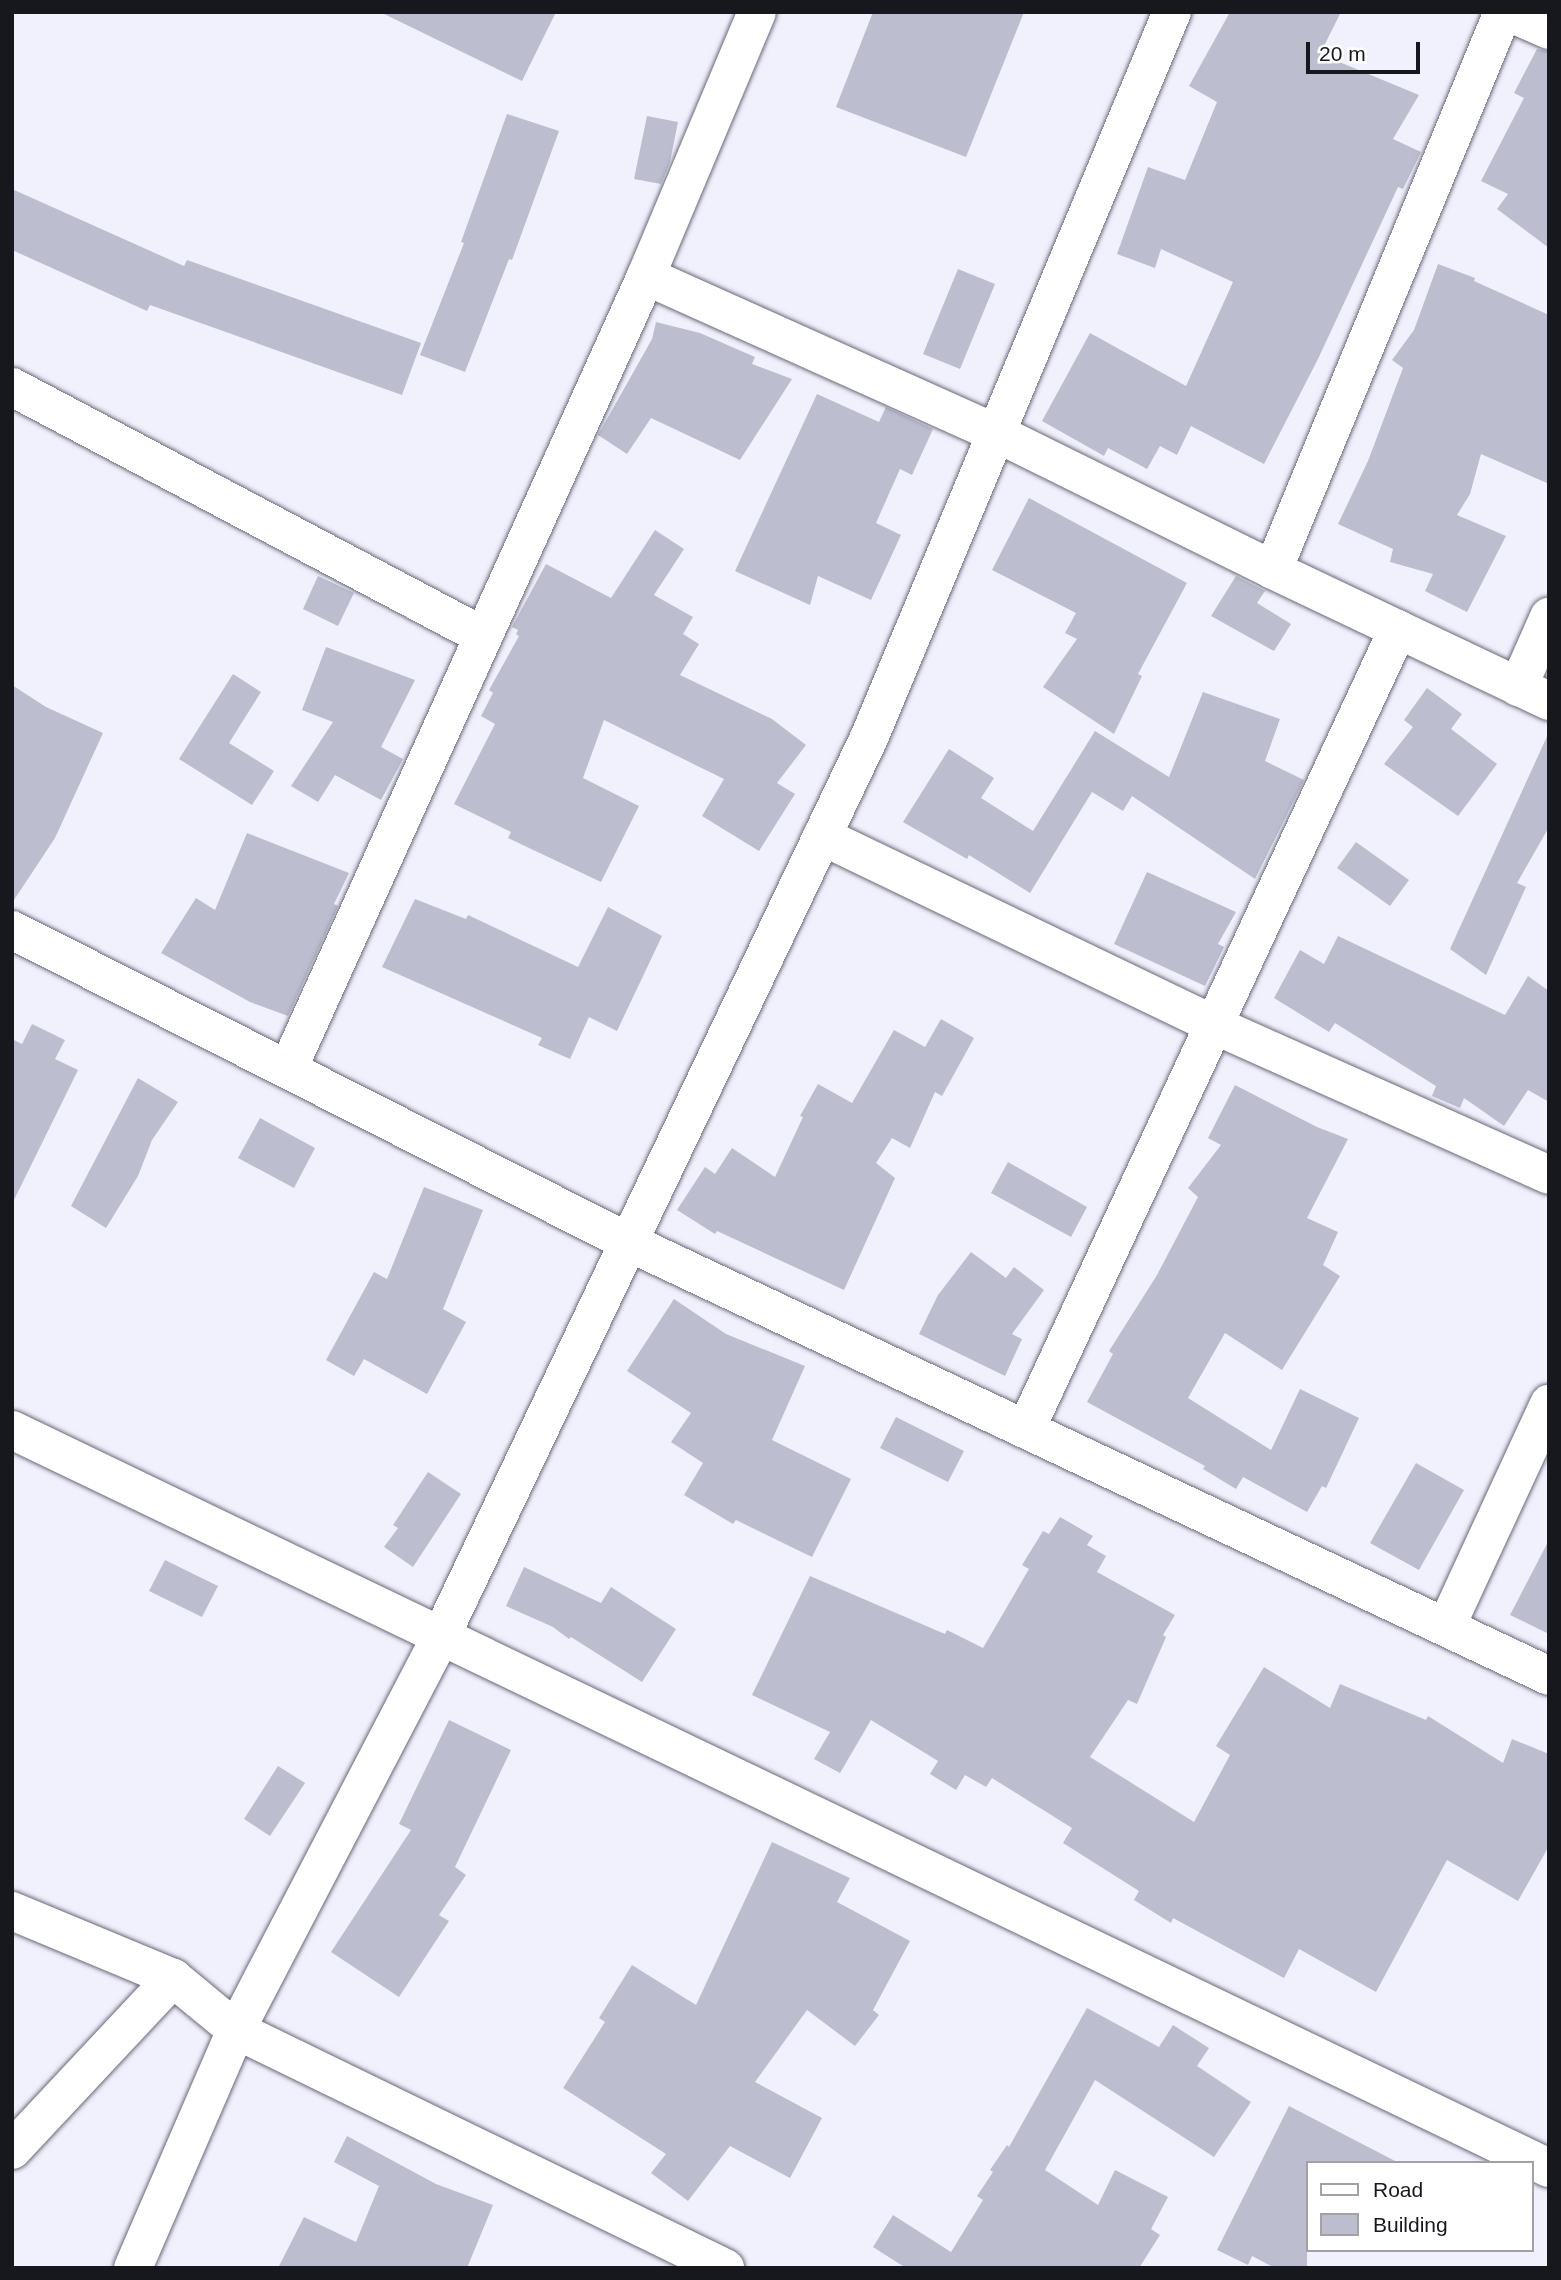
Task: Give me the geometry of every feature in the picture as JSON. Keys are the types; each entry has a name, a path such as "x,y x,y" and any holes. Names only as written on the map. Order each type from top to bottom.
{"street":[{"path":"288,1069 646,276 757,12"},
{"path":"133,2268 236,2030 441,1636 869,738 1172,12"},
{"path":"1273,570 1503,12"},
{"path":"1508,12 1549,30"},
{"path":"646,276 996,433 1273,570 1533,694 1549,617"},
{"path":"12,387 484,636"},
{"path":"1026,1429 1398,629"},
{"path":"821,836 1214,1026 1549,1175"},
{"path":"12,930 628,1242 1549,1676"},
{"path":"1446,1627 1549,1404"},
{"path":"12,1430 1549,2168"},
{"path":"12,1912 173,1978 236,2030 725,2268"},
{"path":"12,2150 173,1978"}],"building":[{"path":"380,12 556,12 522,81"},
{"path":"873,12 1024,12 966,157 836,107"},
{"path":"1230,12 1341,12 1320,54 1419,95 1393,139 1421,152 1403,189 1398,187 1318,359 1264,464 1191,426 1177,455 1160,446 1147,469 1108,448 1104,456 1042,421 1090,333 1186,386 1233,282 1161,249 1155,268 1117,254 1148,167 1185,180 1217,102 1189,86"},
{"path":"1537,49 1549,51 1549,248 1497,209 1508,194 1481,181 1524,98 1514,93"},
{"path":"507,114 559,131 512,260 509,259 465,372 420,355 464,243 461,242"},
{"path":"647,116 678,122 670,162 661,184 634,179"},
{"path":"12,189 184,266 187,260 421,343 402,395 150,305 147,311 12,250"},
{"path":"1438,264 1475,278 1474,281 1549,315 1549,484 1481,454 1470,494 1457,515 1506,536 1467,612 1425,591 1433,574 1390,562 1393,549 1338,524 1368,461 1403,368 1392,360 1414,330"},
{"path":"958,269 995,284 960,369 923,354"},
{"path":"656,322 700,333 755,357 752,364 792,379 740,460 651,418 627,454 598,435 652,339"},
{"path":"817,394 879,422 886,407 933,429 912,475 900,469 876,523 901,535 871,600 818,576 810,605 735,571"},
{"path":"1029,498 1187,583 1138,674 1142,676 1114,734 1043,687 1077,639 1065,633 1076,613 992,570"},
{"path":"655,530 684,549 654,595 693,617 683,634 699,644 680,675 772,719 806,745 777,783 795,794 759,851 702,816 724,779 604,720 583,778 639,806 601,882 508,838 511,832 454,804 495,724 481,716 493,693 489,690 519,636 516,634 518,630 512,627 546,564 611,598"},
{"path":"318,576 354,593 338,626 303,609"},
{"path":"1236,576 1265,591 1257,603 1291,624 1274,651 1211,616"},
{"path":"326,647 415,680 381,747 403,759 381,800 335,775 318,802 291,786 333,722 302,710"},
{"path":"233,674 261,692 229,743 274,771 252,805 179,759"},
{"path":"12,685 46,707 103,733 55,838 12,903"},
{"path":"1427,688 1462,714 1451,729 1497,764 1458,816 1384,764 1413,727 1404,720"},
{"path":"1203,692 1280,719 1265,761 1304,780 1255,879 1132,796 1123,811 1092,792 1030,893 969,855 967,859 903,822 949,749 994,778 981,798 1033,831 1095,731 1169,777"},
{"path":"1549,732 1549,827 1517,883 1526,887 1486,975 1450,949"},
{"path":"247,833 349,873 334,904 338,906 288,1016 250,1002 161,953 196,898 215,910"},
{"path":"1356,842 1409,880 1390,906 1337,868"},
{"path":"1147,872 1236,912 1218,944 1224,947 1205,986 1114,944"},
{"path":"415,899 466,919 468,915 578,967 608,907 662,936 617,1031 589,1017 570,1059 538,1045 542,1038 382,967"},
{"path":"1338,936 1505,1015 1528,976 1549,991 1549,1102 1528,1090 1504,1126 1464,1098 1460,1108 1432,1096 1436,1086 1335,1023 1329,1032 1274,998 1300,950 1324,964"},
{"path":"941,1019 974,1038 942,1096 935,1092 910,1148 892,1138 876,1163 895,1178 844,1290 717,1231 715,1234 677,1210 705,1167 715,1174 732,1148 775,1177 803,1117 800,1116 818,1084 852,1103 894,1030 925,1047"},
{"path":"32,1024 65,1040 55,1059 78,1070 12,1204 12,1039 22,1044"},
{"path":"138,1078 178,1102 152,1140 138,1176 106,1228 71,1206"},
{"path":"1235,1085 1317,1127 1348,1139 1307,1218 1338,1232 1323,1265 1340,1276 1282,1370 1225,1333 1188,1398 1271,1450 1300,1389 1359,1418 1326,1488 1322,1486 1307,1512 1243,1477 1236,1489 1203,1469 1205,1466 1087,1402 1113,1354 1109,1351 1157,1275 1198,1197 1188,1188 1221,1145 1208,1138"},
{"path":"260,1118 315,1148 294,1188 238,1158"},
{"path":"1008,1162 1087,1207 1071,1237 991,1193"},
{"path":"424,1187 483,1210 443,1309 466,1322 427,1394 364,1359 354,1376 326,1360 374,1272 387,1279"},
{"path":"971,1252 1006,1278 1014,1267 1044,1290 1012,1334 1022,1339 1005,1376 919,1334 938,1295"},
{"path":"674,1299 726,1334 805,1366 772,1440 851,1479 812,1557 736,1520 733,1524 684,1495 703,1463 671,1442 691,1413 627,1371"},
{"path":"896,1417 964,1451 948,1482 880,1448"},
{"path":"1416,1463 1464,1490 1419,1570 1370,1543"},
{"path":"428,1472 461,1494 413,1567 384,1547 398,1528 393,1525"},
{"path":"1060,1517 1093,1536 1087,1545 1106,1556 1097,1572 1175,1615 1163,1635 1166,1637 1137,1704 1128,1700 1090,1757 1194,1822 1230,1755 1216,1746 1264,1667 1330,1708 1340,1684 1426,1720 1428,1716 1503,1763 1512,1739 1549,1754 1549,1846 1518,1901 1447,1860 1376,1992 1299,1949 1284,1978 1173,1918 1171,1923 1134,1900 1139,1891 1063,1843 1072,1828 992,1778 986,1787 965,1775 956,1790 930,1774 938,1761 871,1720 840,1773 814,1759 830,1732 752,1695 810,1576 945,1634 947,1630 983,1648 1029,1569 1022,1565 1043,1531 1049,1534"},
{"path":"1549,1540 1549,1634 1510,1615"},
{"path":"165,1560 218,1586 202,1617 149,1591"},
{"path":"524,1567 601,1603 611,1587 676,1629 642,1682 571,1637 569,1639 553,1627 506,1606"},
{"path":"449,1720 511,1750 455,1867 466,1875 439,1915 449,1921 399,1997 331,1952 411,1830 399,1824"},
{"path":"278,1766 305,1783 270,1836 244,1819"},
{"path":"772,1842 850,1878 837,1902 910,1941 873,2010 879,2015 855,2046 807,2010 755,2082 822,2118 790,2178 730,2146 688,2201 651,2173 666,2154 563,2088 605,2022 599,2018 632,1965 696,2005"},
{"path":"1087,2008 1159,2047 1173,2025 1209,2048 1197,2066 1251,2102 1214,2157 1095,2080 1045,2170 1098,2205 1115,2170 1168,2197 1151,2229 1160,2235 1139,2268 906,2268 873,2247 893,2215 951,2252 983,2200 977,2196 993,2172 990,2170 1007,2145 1009,2147"},
{"path":"1289,2106 1395,2161 1306,2161 1307,2268 1275,2268 1252,2256 1248,2265 1217,2250"},
{"path":"347,2136 436,2184 493,2205 467,2268 278,2268 304,2217 356,2242 379,2186 334,2162"}]}
